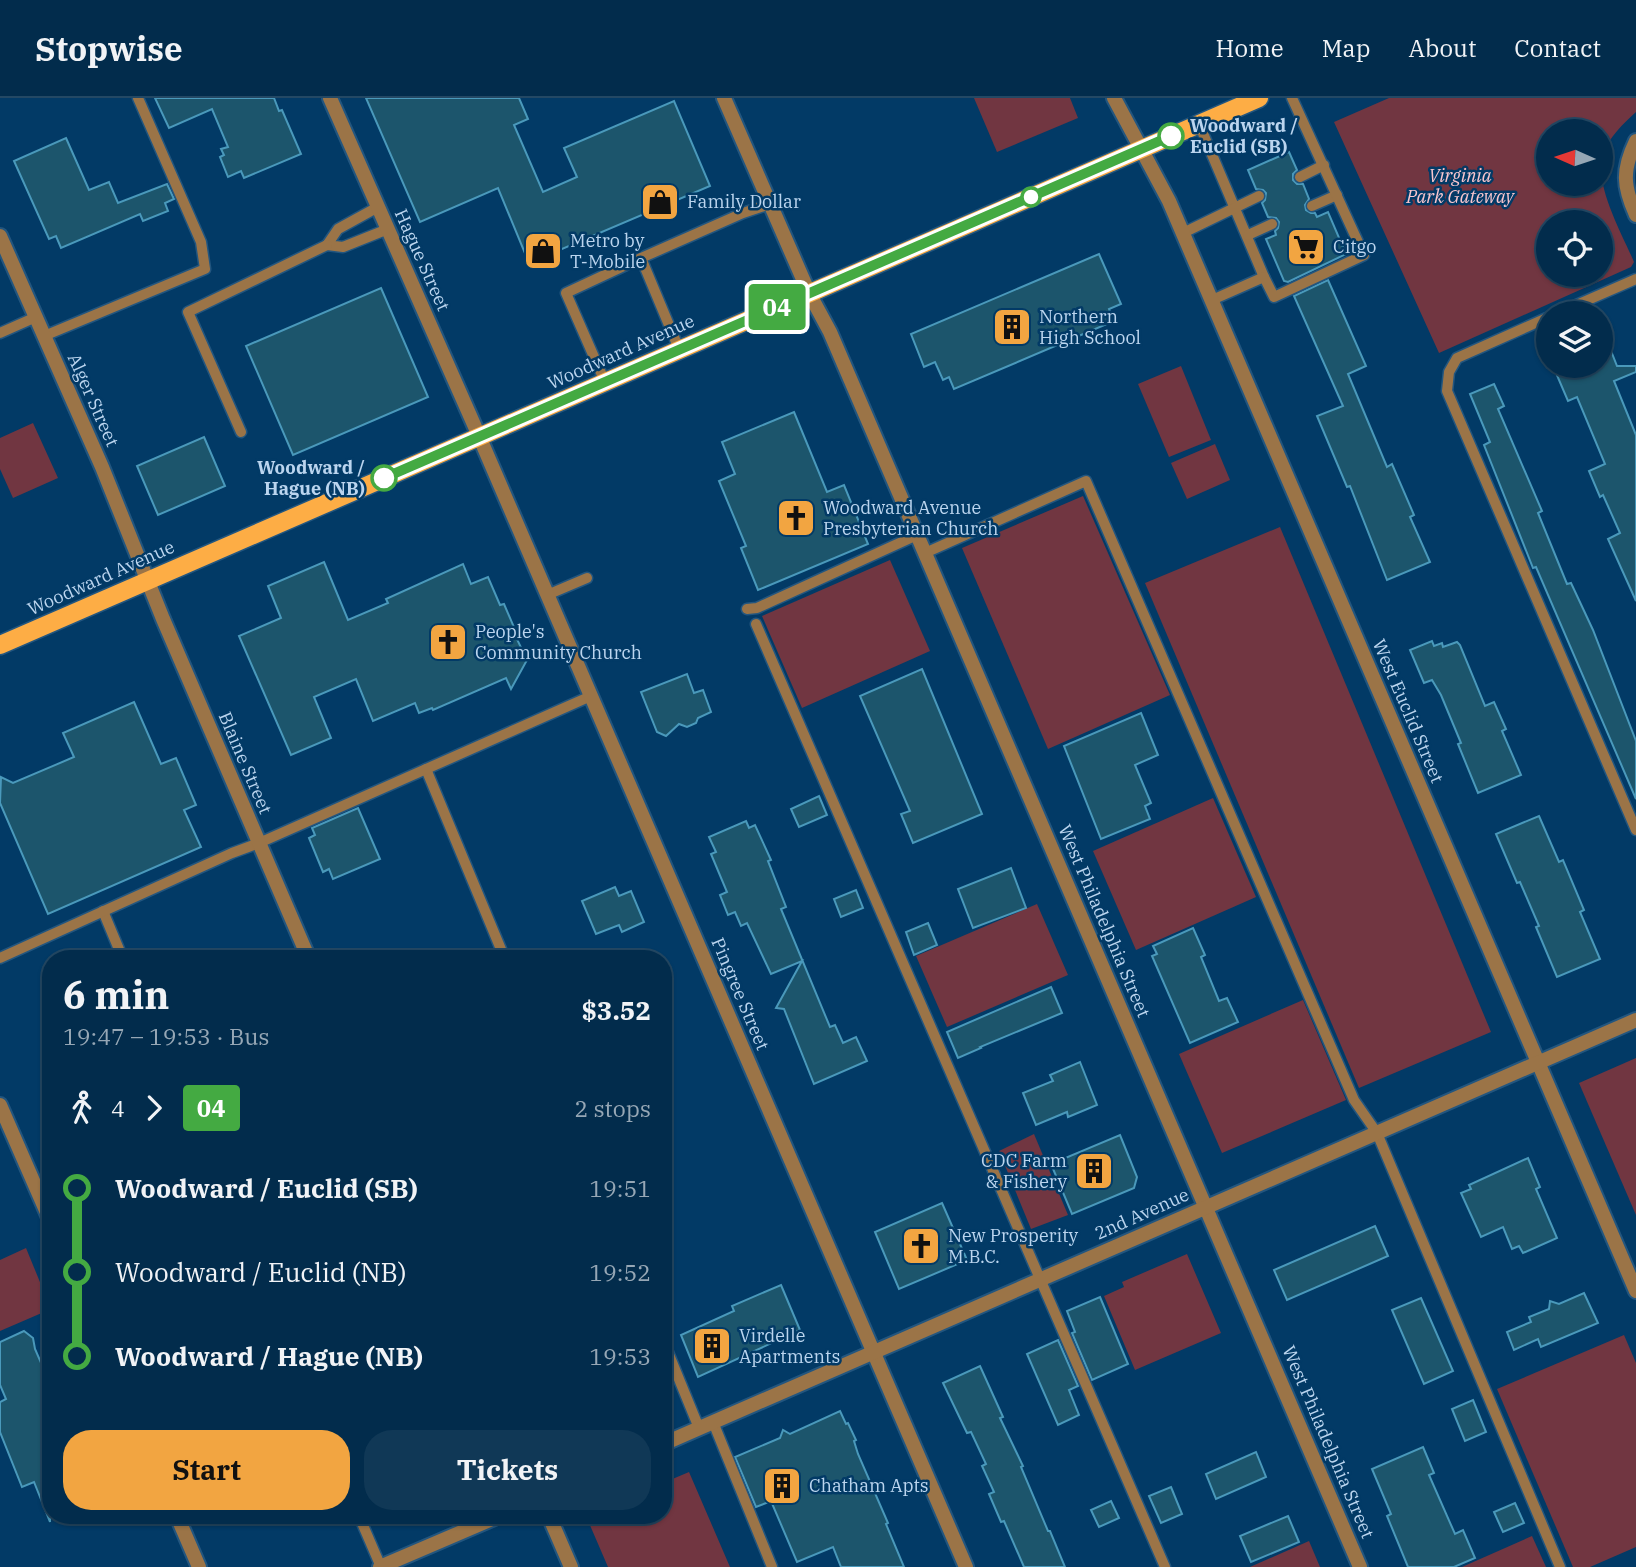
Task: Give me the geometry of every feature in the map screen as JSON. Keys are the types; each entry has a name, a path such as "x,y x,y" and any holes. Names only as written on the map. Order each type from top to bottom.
{"main road":[{"name":"Woodward Avenue","path":"0,645 1259,98"}],"street":[{"name":"Hague Street","path":"330,98 479,436"},
{"name":"West Philadelphia Street","path":"724,98 809,293 830,332 1360,1567"},
{"name":"West Euclid Street","path":"1114,98 1170,201 1636,1291"},
{"path":"1636,141 1629,156 1624,179 1636,215"},
{"name":"Alger Street","path":"0,236 148,580"},
{"name":"Pingree Street","path":"479,436 966,1567"},
{"name":"Blaine Street","path":"148,580 305,950"},
{"name":"2nd Avenue","path":"672,1440 1636,1020"},
{"path":"0,1105 42,1201"},
{"path":"180,1524 199,1567"},
{"path":"381,1567 480,1524"},
{"path":"552,1524 571,1567"}],"lane":[{"path":"44,336 205,269 201,242 138,98"},
{"path":"1199,124 1274,298 1364,255 1292,98"},
{"path":"1300,177 1324,165"},
{"path":"1312,206 1337,195"},
{"path":"1183,233 1259,197"},
{"path":"605,382 566,293 743,213 770,204"},
{"path":"240,432 188,312 327,245 338,229 378,207"},
{"path":"1248,235 1272,224"},
{"path":"327,245 343,247 387,229"},
{"path":"642,258 679,349"},
{"path":"1212,300 1264,276"},
{"path":"1586,301 1636,279"},
{"path":"0,333 36,317"},
{"path":"1536,323 1457,359 1449,372 1447,391 1636,830"},
{"path":"925,553 1086,481 1354,1100 1377,1133 1560,1567"},
{"path":"747,609 757,608 917,535"},
{"path":"547,595 587,578"},
{"path":"756,624 1165,1567"},
{"path":"0,958 591,696"},
{"path":"426,769 501,950"},
{"path":"103,911 119,950"},
{"path":"672,1358 772,1567"},
{"path":"362,1524 381,1567"}],"green space":[{"path":"974,98 1070,98 1078,118 997,152"},
{"name":"Virginia Park Gateway","path":"1389,98 1636,98 1636,112 1614,135 1614,119 1536,119 1536,196 1607,196 1611,210 1536,210 1536,287 1586,287 1555,301 1536,301 1536,310 1439,353 1334,122"},
{"name":"Virginia Park Gateway","path":"1613,214 1634,262 1631,267 1613,275"},
{"path":"1181,366 1211,440 1169,457 1138,384"},
{"path":"33,423 58,478 13,498 0,469 0,438"},
{"path":"1215,444 1230,480 1187,499 1171,463"},
{"path":"1083,496 1170,695 1048,749 962,548"},
{"path":"1280,527 1491,1032 1359,1088 1145,583"},
{"path":"890,560 930,651 802,708 762,616"},
{"path":"1213,798 1256,897 1136,950 1093,851"},
{"path":"1037,904 1068,975 947,1027 916,956"},
{"path":"1303,1000 1346,1100 1222,1153 1179,1054"},
{"path":"1636,1058 1636,1215 1579,1083"},
{"path":"1034,1134 1068,1215 1031,1229 999,1151"},
{"path":"26,1248 42,1287 42,1313 0,1331 0,1260"},
{"path":"1187,1254 1221,1333 1135,1370 1104,1296 1124,1287 1122,1282"},
{"path":"1624,1335 1636,1363 1636,1547 1590,1567 1573,1567 1497,1389"},
{"path":"689,1472 730,1567 608,1567 589,1524 672,1524 672,1479"},
{"path":"1532,1536 1546,1567 1462,1567"},
{"path":"1309,1541 1320,1567 1250,1567"}],"building":[{"path":"155,98 274,98 301,154 244,178 241,171 228,177 220,157 224,155 221,149 228,147 212,109 169,128"},
{"path":"366,98 519,98 528,119 514,125 543,192 577,177 564,148 674,101 710,186 529,263 498,188 420,222"},
{"path":"66,138 89,190 109,182 118,203 167,184 174,199 165,203 168,211 143,221 140,214 61,248 56,236 49,239 14,161"},
{"path":"1289,152 1297,170 1293,174 1293,180 1297,184 1303,184 1309,199 1305,205 1306,210 1315,213 1317,217 1328,212 1346,254 1288,282 1284,281 1266,239 1276,235 1279,222 1276,218 1268,217 1262,203 1266,193 1256,189 1248,170"},
{"name":"Northern High School","path":"1099,254 1121,304 1109,309 1114,321 954,389 949,377 943,380 935,362 924,367 911,334"},
{"path":"1328,280 1366,366 1348,374 1387,467 1392,464 1414,515 1410,517 1430,562 1387,580 1350,486 1347,487 1317,416 1343,406 1294,296"},
{"path":"381,288 428,397 293,455 246,346"},
{"path":"1613,356 1617,366 1636,366 1636,372 1614,381 1636,435 1636,601 1608,539 1620,533 1589,471 1605,464 1577,397 1568,401 1558,378 1613,378"},
{"path":"1494,384 1504,406 1498,409 1542,511 1538,513 1567,584 1571,583 1593,630 1636,741 1636,799 1536,567 1533,568 1484,445 1490,442 1470,394"},
{"name":"Woodward Avenue Presbyterian Church","path":"794,412 827,492 844,485 868,544 758,590 741,548 746,546 719,481 735,474 722,442"},
{"path":"204,437 225,486 158,515 137,466"},
{"path":"324,562 348,620 388,603 386,599 463,564 471,584 488,577 500,605 504,604 527,660 511,689 506,678 433,710 432,708 419,713 415,703 373,721 356,679 314,697 331,738 291,755 239,636 281,618 268,586"},
{"path":"1432,641 1434,646 1442,643 1443,647 1457,642 1460,645 1485,706 1494,702 1506,729 1502,731 1521,775 1478,793 1441,695 1432,680 1424,683 1410,650"},
{"path":"922,669 982,814 913,843 901,814 910,811 860,696"},
{"path":"687,674 694,693 703,690 711,712 687,727 679,724 666,736 657,732 641,692"},
{"path":"134,702 161,764 176,758 196,805 184,810 201,847 48,914 0,803 1,777 13,783 74,757 63,733"},
{"path":"1141,713 1158,755 1135,765 1151,803 1145,806 1150,819 1101,839 1064,746"},
{"path":"819,796 827,815 799,827 791,809"},
{"path":"358,808 380,859 333,879 329,869 323,872 309,838 315,835 312,828"},
{"path":"1539,816 1559,862 1563,860 1584,910 1580,912 1600,959 1557,977 1536,927 1539,926 1496,834"},
{"path":"746,821 749,828 755,825 771,860 768,861 786,907 781,909 830,1027 835,1025 843,1043 856,1037 867,1061 814,1084 784,1009 776,1008 802,961 771,974 747,923 741,926 735,912 728,915 720,895 727,892 711,854 716,852 709,837"},
{"path":"1011,868 1026,908 973,928 958,889"},
{"path":"615,887 619,896 631,891 644,922 622,932 619,925 596,934 582,901"},
{"path":"856,890 863,908 841,917 834,899"},
{"path":"928,923 937,945 914,955 906,932"},
{"path":"1193,928 1205,955 1201,957 1219,1001 1227,998 1238,1022 1190,1043 1152,956 1157,954 1153,946"},
{"path":"1051,987 1062,1013 958,1058 947,1032"},
{"path":"1080,1062 1097,1105 1068,1117 1067,1112 1036,1125 1023,1093 1053,1081 1050,1075"},
{"name":"CDC Farm & Fishery","path":"1120,1135 1137,1177 1134,1188 1072,1214 1051,1164"},
{"path":"1528,1158 1540,1187 1536,1189 1557,1238 1523,1253 1519,1246 1512,1249 1503,1227 1481,1237 1461,1193 1471,1189 1469,1185"},
{"name":"New Prosperity M.B.C.","path":"942,1203 967,1260 899,1289 875,1232"},
{"path":"1375,1226 1388,1256 1287,1300 1274,1270"},
{"path":"781,1285 800,1330 698,1377 681,1335 734,1311 732,1306"},
{"path":"1584,1293 1598,1323 1541,1347 1538,1339 1514,1350 1507,1332 1531,1322 1529,1317 1549,1309 1550,1301 1559,1304"},
{"path":"1100,1297 1128,1364 1092,1380 1072,1333 1075,1332 1067,1311"},
{"path":"1421,1298 1453,1371 1424,1384 1392,1310"},
{"path":"24,1331 33,1338 42,1365 42,1502 34,1482 22,1487 0,1432 0,1402 6,1399 0,1385 0,1342"},
{"path":"1058,1340 1078,1386 1069,1390 1079,1415 1058,1425 1027,1354"},
{"path":"980,1366 1065,1567 1024,1567 989,1494 994,1492 982,1466 986,1464 971,1432 967,1433 943,1383"},
{"path":"1473,1400 1486,1432 1465,1441 1452,1409"},
{"name":"Chatham Apts","path":"840,1411 856,1440 854,1441 858,1454 904,1567 841,1567 833,1547 797,1562 771,1501 756,1507 735,1457 780,1438 783,1430 790,1434"},
{"path":"1423,1447 1434,1473 1429,1475 1455,1534 1463,1530 1475,1558 1454,1567 1408,1567 1387,1516 1391,1514 1372,1469"},
{"path":"1256,1452 1266,1477 1216,1499 1206,1474"},
{"path":"1171,1487 1182,1514 1161,1523 1149,1496"},
{"path":"1111,1501 1119,1518 1099,1527 1091,1510"},
{"path":"1515,1503 1524,1523 1503,1532 1494,1512"},
{"path":"1288,1516 1299,1542 1251,1562 1240,1536"}],"bus line":[{"name":"04","path":"384,478 1171,136"}],"place":[{"name":"Woodward / Euclid (SB)","path":"1171,136"},
{"name":"Family Dollar","path":"660,202"},
{"name":"Citgo","path":"1306,247"},
{"name":"Metro by T-Mobile","path":"543,251"},
{"name":"Northern High School","path":"1012,327"},
{"name":"Woodward / Hague (NB)","path":"384,478"},
{"name":"Woodward Avenue Presbyterian Church","path":"796,518"},
{"name":"People's Community Church","path":"448,642"},
{"name":"CDC Farm & Fishery","path":"1094,1171"},
{"name":"New Prosperity M.B.C.","path":"921,1246"},
{"name":"Virdelle Apartments","path":"712,1346"},
{"name":"Chatham Apts","path":"782,1486"}]}
